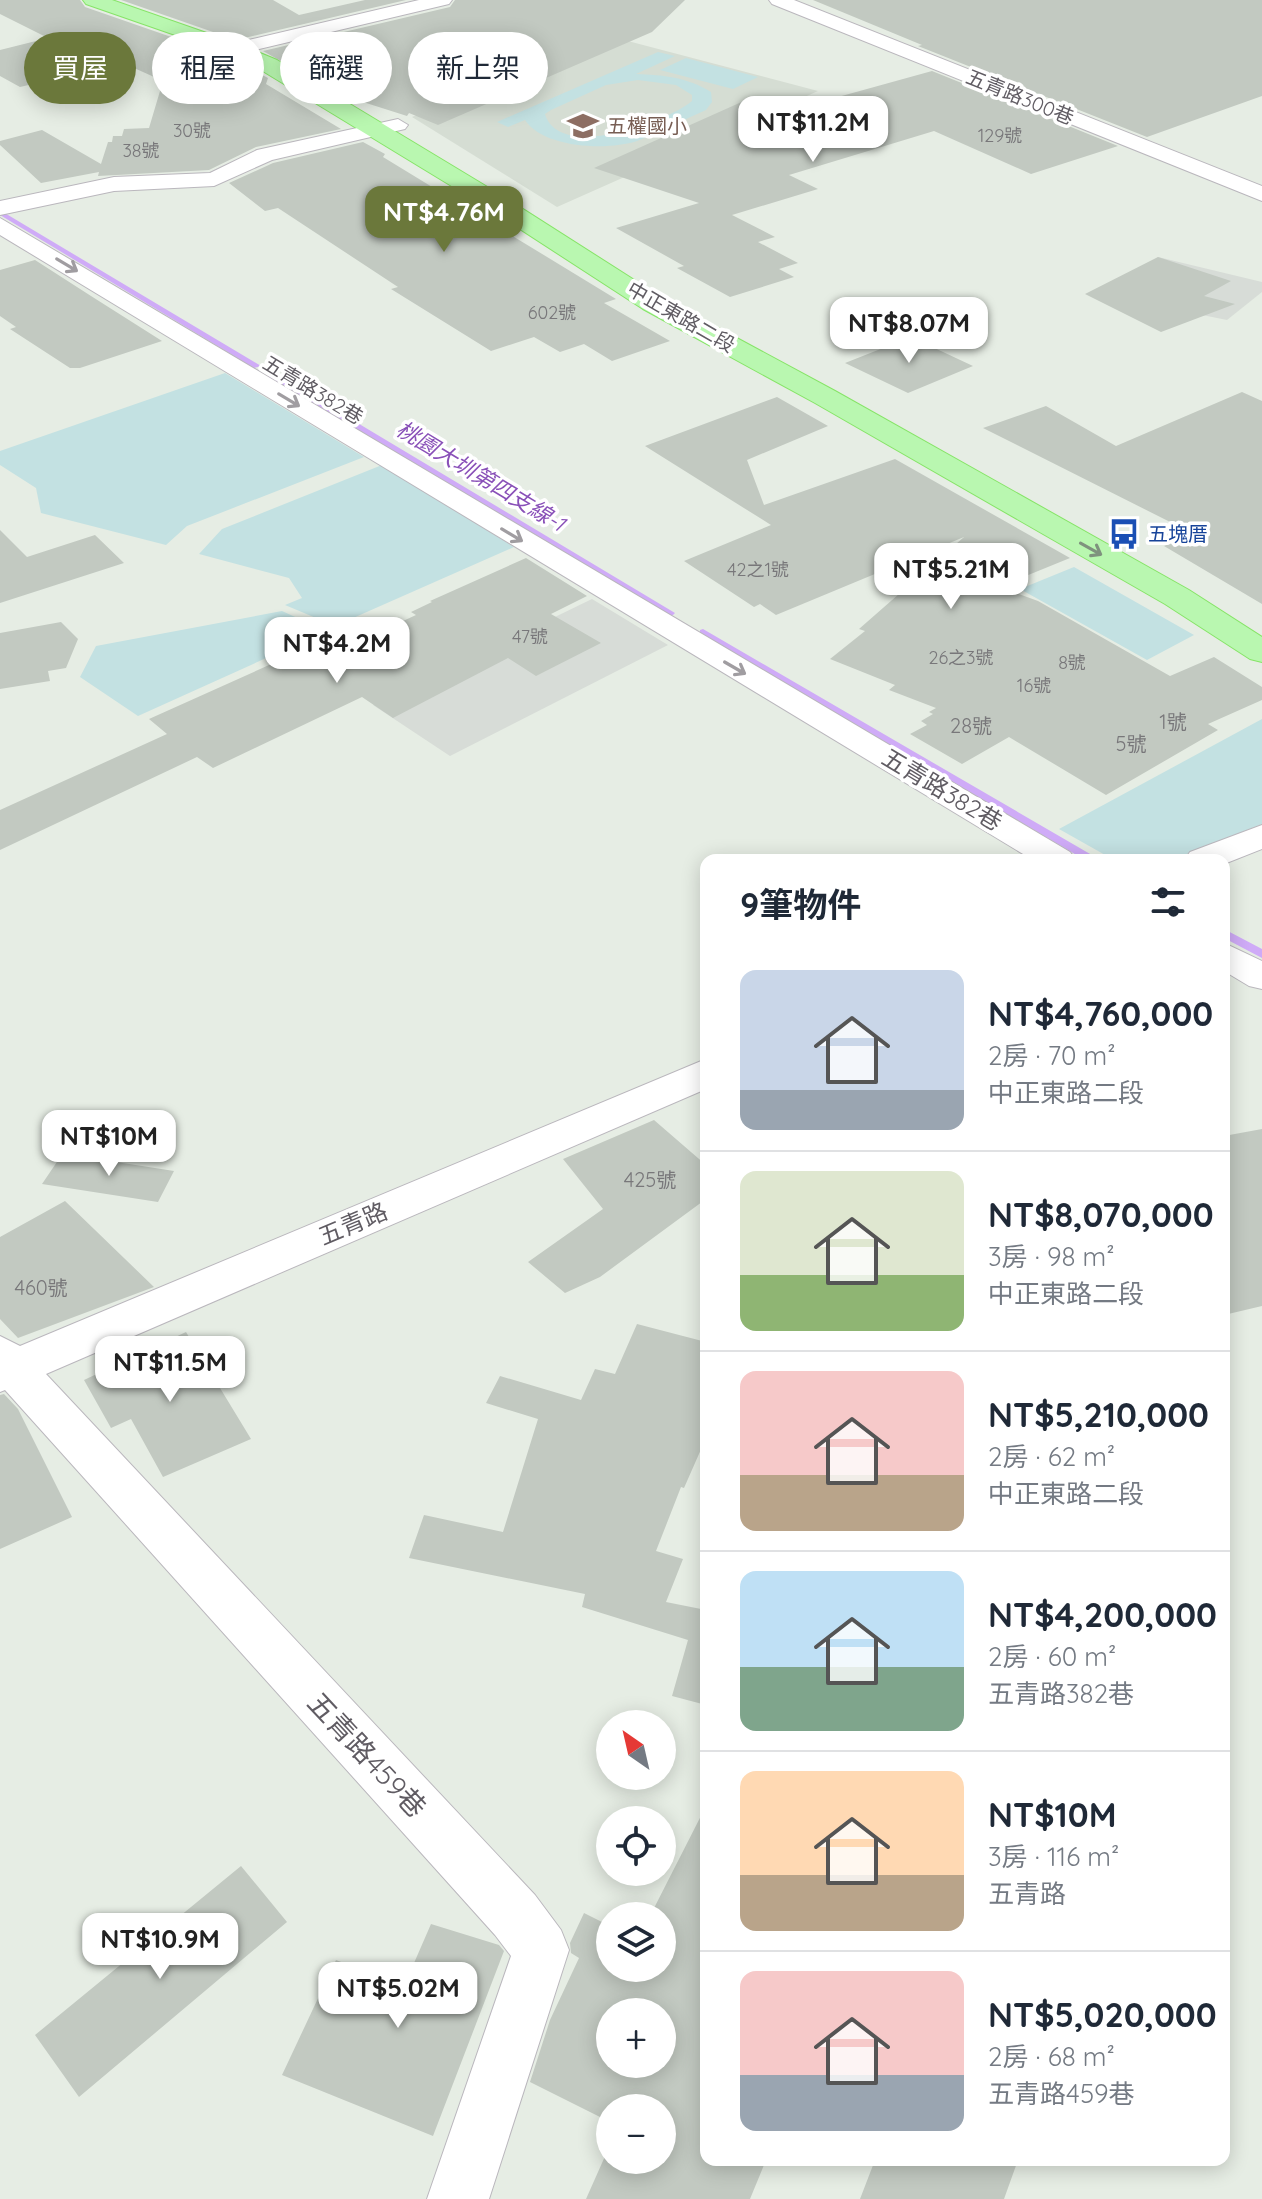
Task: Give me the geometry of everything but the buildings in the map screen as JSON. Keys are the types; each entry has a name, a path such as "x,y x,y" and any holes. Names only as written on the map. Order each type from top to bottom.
{"main road":[{"name":"中正東路二段","path":"93,0 197,32"},
{"name":"中正東路二段","path":"124,0 207,32"},
{"name":"中正東路二段","path":"264,61 388,127 679,299 1203,589 1262,626"},
{"name":"中正東路二段","path":"388,127 652,303 825,397 1177,597 1262,652"}],"street":[{"path":"264,41 416,2 443,0"},
{"name":"五青路300巷","path":"778,0 1262,194"},
{"path":"2,210 114,184 214,179 265,155 388,127"},
{"name":"五青路382巷","path":"2,210 672,631 880,736 1049,854"},
{"name":"五青路382巷","path":"260,371 755,650"},
{"path":"672,631 700,618"},
{"path":"1217,854 1262,836"},
{"path":"1230,958 1262,977"},
{"name":"五青路","path":"4,1365 700,1075"},
{"name":"五青路459巷","path":"4,1365 515,1915 541,1950 458,2199"}],"shaded area":[{"name":"五權國小","path":"605,35 818,91 557,207 412,117 443,104 548,104 548,59"},
{"path":"658,52 675,56 636,74 675,78 711,92 712,102 706,110 624,144 593,146 560,142 534,129 525,120 508,127 497,122 538,104 548,104 548,100","holes":["638,80 676,85 692,95 692,101 660,119 591,137 570,135 554,128 545,114 606,85"]},
{"path":"686,58 758,77 733,89 660,70"},
{"path":"1158,257 1262,282 1262,292 1227,320 1123,299"},
{"path":"225,373 364,457 187,526 166,545 41,513 36,488 0,465 0,451"},
{"path":"382,465 514,547 335,626 285,605 302,598 289,578 199,554 222,529"},
{"path":"1074,567 1194,635 1147,660 1020,589"},
{"path":"592,599 668,645 450,756 373,705"},
{"path":"282,611 326,631 138,716 80,677 96,646"},
{"path":"1262,719 1262,824 1187,854 1103,854 1059,829"}],"waterway":[{"name":"桃園大圳第四支線-1","path":"1,213 257,366"},
{"name":"桃園大圳第四支線-1","path":"271,375 670,613"},
{"name":"桃園大圳第四支線-1","path":"703,632 1083,854"},
{"name":"桃園大圳第四支線-1","path":"1230,936 1262,954"}],"place":[{"name":"五權國小","path":"583,126"},
{"name":"五塊厝","path":"1124,534"}]}
